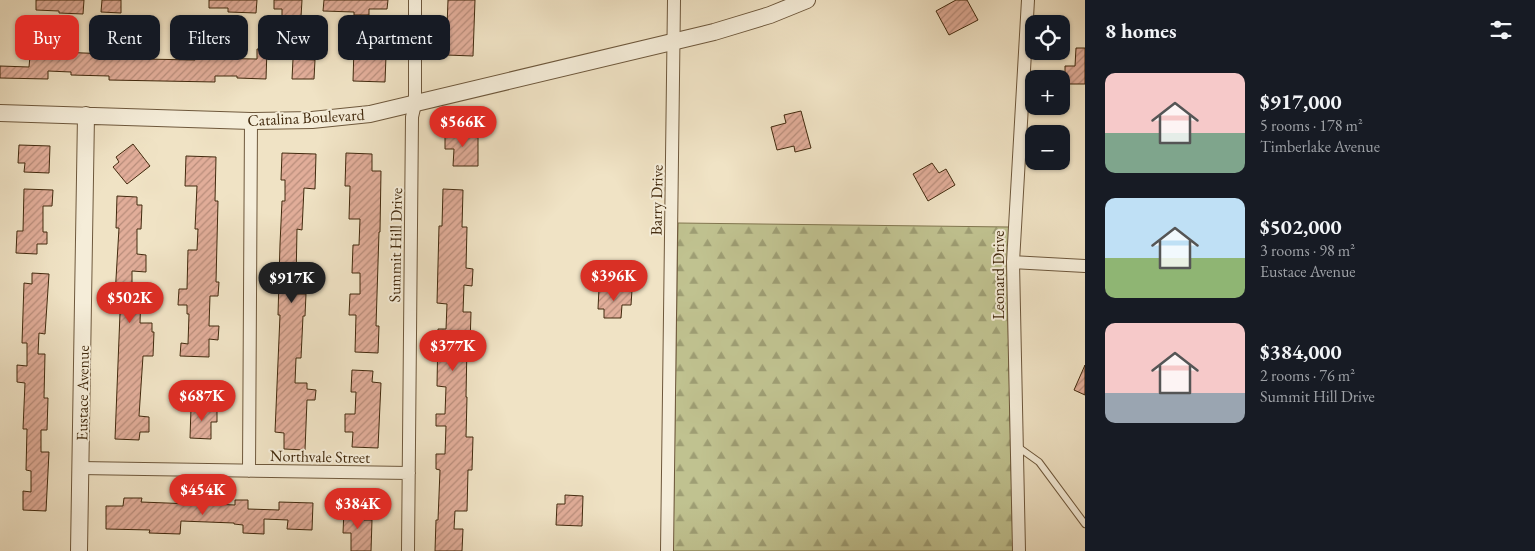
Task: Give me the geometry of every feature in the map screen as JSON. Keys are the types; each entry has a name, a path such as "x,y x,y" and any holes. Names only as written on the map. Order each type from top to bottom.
{"street":[{"name":"Summit Hill Drive","path":"408,551 412,117 415,104 416,0"},
{"name":"Barry Drive","path":"667,551 674,0"},
{"name":"Catalina Boulevard","path":"0,113 251,121 312,120 370,114 714,32 770,15 807,0"},
{"name":"Leonard Drive","path":"1019,551 1013,262 1028,0"},
{"name":"Eustace Avenue","path":"79,551 86,115"},
{"path":"249,471 251,121"},
{"path":"1013,262 1085,266"},
{"name":"Northvale Street","path":"80,468 409,474"}],"lane":[{"path":"1016,446 1039,462 1085,524"}],"green space":[{"path":"678,223 1009,227 1007,269 1013,551 673,551"}],"building":[{"path":"36,0 84,0 83,14 36,10"},
{"path":"102,0 121,0 121,13 101,12"},
{"path":"209,0 257,0 256,13 228,12 228,8 209,8"},
{"path":"274,0 302,0 301,15 282,15 282,9 274,9"},
{"path":"324,0 388,0 387,9 369,9 369,15 354,15 354,12 323,11"},
{"path":"448,0 475,0 473,56 450,55 450,15 447,15"},
{"path":"956,0 967,0 978,20 949,35 936,11"},
{"path":"1076,48 1085,48 1085,84 1070,84 1070,70 1065,70 1065,66 1075,66"},
{"path":"258,49 258,60 267,60 266,79 215,76 215,82 109,80 109,76 71,75 71,72 48,71 48,79 0,78 0,66 29,67 30,60 79,60 79,53 89,53 89,60 248,60 257,59"},
{"path":"293,60 315,60 314,79 292,79"},
{"path":"354,60 386,60 385,82 353,81"},
{"path":"801,111 811,148 795,152 794,146 777,150 771,127 786,123 784,115"},
{"path":"445,133 478,133 478,166 453,166 454,149 445,149"},
{"path":"133,144 150,166 127,184 113,167 119,162 116,157"},
{"path":"19,145 50,146 49,173 24,172 25,163 18,163"},
{"path":"282,153 316,154 315,189 304,188 302,230 297,229 297,294 306,294 301,358 296,358 295,383 307,383 307,389 316,390 315,400 307,400 305,450 284,449 284,433 275,432 280,315 278,315 280,244 282,201 285,201 285,180 281,180"},
{"path":"346,153 372,154 372,171 381,171 376,326 379,326 378,353 355,352 356,315 349,315 350,294 360,294 360,273 352,273 353,245 359,245 360,219 349,219 350,186 345,186"},
{"path":"186,156 216,157 215,201 218,201 216,282 219,282 218,296 210,296 209,326 219,326 218,340 209,339 209,357 180,356 181,343 188,344 189,314 187,314 187,305 178,305 179,289 187,289 188,250 197,250 198,229 195,229 197,186 185,186"},
{"path":"932,163 939,173 946,169 955,185 928,201 913,174"},
{"path":"24,189 53,190 52,206 43,206 43,232 47,232 47,244 37,244 37,254 16,253 17,231 23,231"},
{"path":"443,189 463,190 462,227 467,227 466,268 473,269 472,286 464,285 463,312 471,312 470,345 467,345 466,437 473,437 472,470 468,470 467,511 455,511 454,529 463,529 462,551 435,551 440,470 436,469 436,454 445,454 446,426 436,426 436,414 445,414 446,387 437,386 438,329 446,329 447,304 437,303 439,226 442,226"},
{"path":"117,196 137,197 137,205 142,205 141,229 137,229 137,254 146,255 146,272 132,271 132,293 141,294 140,323 152,323 152,332 154,332 153,356 143,356 139,416 149,417 149,432 140,432 139,440 115,439 120,313 114,313 119,228 116,228"},
{"path":"32,273 49,274 45,334 39,333 38,354 45,354 44,398 48,398 47,430 41,430 41,452 49,452 46,511 23,510 23,491 31,492 31,471 26,470 27,429 23,429 25,383 17,382 17,365 27,366 27,343 22,343 24,283 32,284"},
{"path":"599,288 632,290 631,305 622,305 621,318 604,318 604,309 598,309"},
{"path":"1085,365 1085,395 1074,390"},
{"path":"352,370 373,371 372,382 381,383 378,448 352,447 353,432 345,432 345,414 355,414 356,392 351,392"},
{"path":"191,408 217,408 217,422 211,422 211,439 190,438"},
{"path":"565,495 583,496 582,526 556,525 557,504 565,504"},
{"path":"124,498 142,498 141,502 192,504 192,499 209,500 209,504 235,505 235,500 248,500 248,509 279,510 279,502 313,503 312,530 287,529 288,520 264,519 264,534 243,533 243,525 234,523 181,521 180,534 149,533 150,530 106,529 106,506 123,506"},
{"path":"344,510 364,511 364,520 372,520 371,551 351,551 351,533 343,533"}]}
